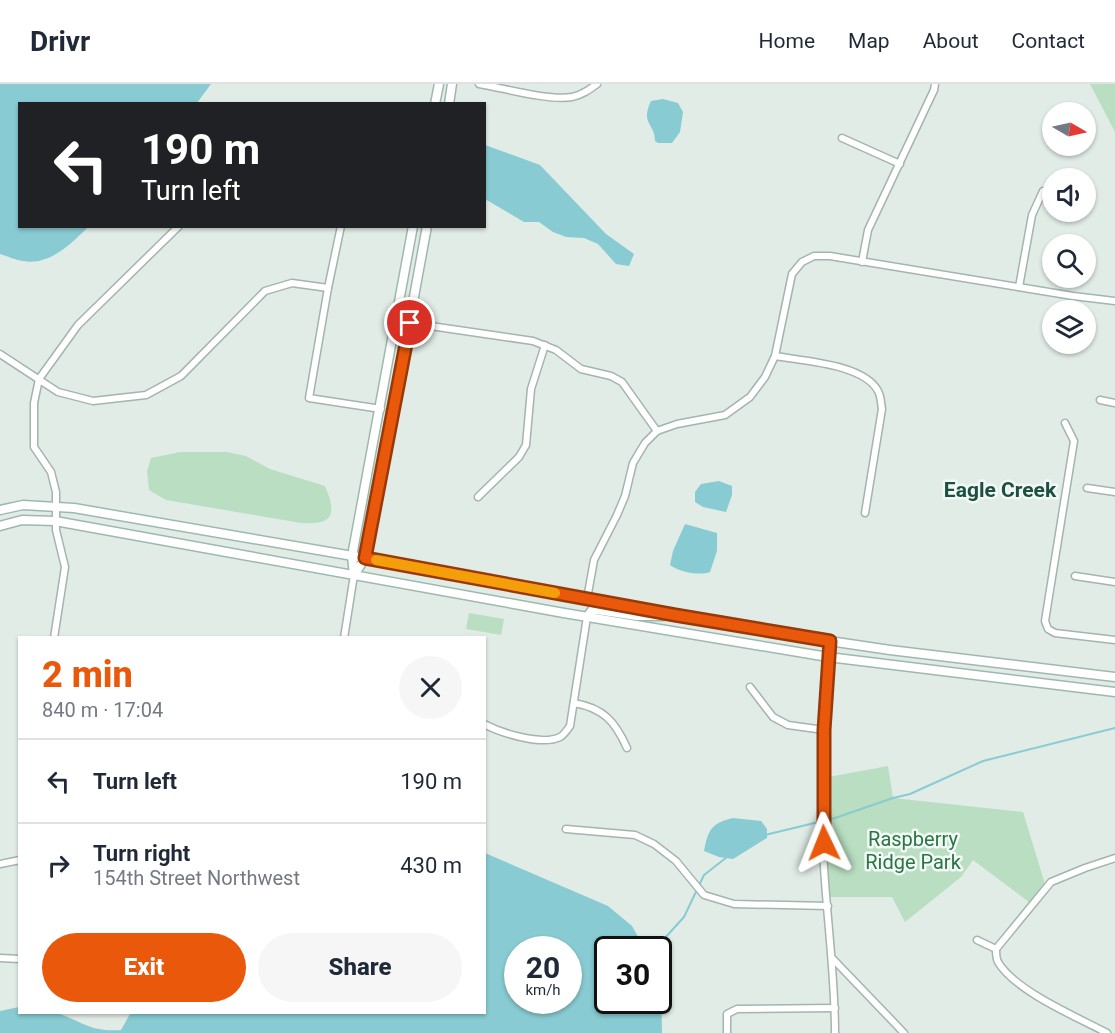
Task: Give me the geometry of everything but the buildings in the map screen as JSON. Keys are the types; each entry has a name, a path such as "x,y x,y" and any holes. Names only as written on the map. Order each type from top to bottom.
{"main road":[{"path":"435,102 439,84"},
{"path":"449,102 452,84"},
{"path":"354,575 352,556 413,228"},
{"path":"354,575 365,558 427,228"},
{"path":"0,510 23,505 354,575 828,657 1115,692"},
{"path":"0,526 55,513 365,558 830,641 1115,677"},
{"path":"587,617 593,610 647,617 675,615"}],"street":[{"path":"479,84 550,97 571,97 584,93 597,84"},
{"path":"862,262 868,230 935,84"},
{"path":"842,138 900,164"},
{"path":"1019,288 1032,215 1042,193"},
{"path":"54,636 65,567 59,547 55,513 56,492 51,472 34,447 34,403 39,379 78,325 177,228"},
{"path":"341,228 309,398 381,408"},
{"path":"587,598 594,560 625,496 633,463 645,444 657,431 677,424 725,415 750,397 765,377 775,356 792,274 802,262 813,256 830,256 1019,288 1115,301"},
{"path":"0,354 58,392 93,401 146,395 181,376 265,291 292,283 328,288"},
{"path":"410,323 533,341 545,345 556,350 581,369 612,376 622,382 657,431"},
{"path":"478,497 519,457 526,445 531,389 545,345"},
{"path":"775,356 852,371 868,379 879,392 882,409 865,513"},
{"path":"1100,400 1115,403"},
{"path":"1065,423 1074,441 1045,621 1048,628 1055,633 1115,640"},
{"path":"1087,488 1115,492"},
{"path":"344,636 354,575"},
{"path":"1075,576 1115,582"},
{"path":"486,725 516,736 549,740 561,736 570,726 587,617"},
{"path":"830,641 824,730 822,825 835,1033"},
{"path":"750,687 773,717 788,725 824,730"},
{"path":"574,703 601,711 620,732 627,748"},
{"path":"566,829 635,835 644,839 676,861 704,895 734,904 828,906"},
{"path":"1107,1033 1029,991 1005,971 997,960 996,949 1051,882 1115,858"},
{"path":"0,864 18,860"},
{"path":"977,940 996,949"},
{"path":"0,958 18,959"},
{"path":"832,959 904,1033"},
{"path":"727,1033 728,1014 737,1009 835,1008"}],"green space":[{"path":"1090,84 1115,84 1115,132"},
{"path":"180,452 227,452 246,456 270,469 325,486 331,504 330,516 320,522 301,523 166,500 149,490 147,471 151,458"},
{"path":"469,613 504,619 501,635 466,629"},
{"name":"Raspberry Ridge Park","path":"888,766 893,798 1023,812 1045,884 1029,902 973,860 961,877 905,922 892,897 828,897 823,778"}],"water":[{"path":"0,84 211,84 198,102 18,102 18,228 87,228 59,252 42,260 33,262 0,254"},
{"path":"663,99 678,103 683,112 680,132 672,143 655,141 653,130 647,119 651,101"},
{"path":"486,145 540,165 606,234 634,254 629,266 616,264 598,244 584,238 566,237 553,232 539,222 524,222 486,200"},
{"path":"719,481 732,486 732,495 726,512 703,507 695,502 695,492 701,484"},
{"path":"685,524 717,533 717,551 710,572 690,573 670,565 673,551"},
{"path":"733,818 761,821 767,829 767,838 733,859 704,851 712,828 720,822"},
{"path":"486,853 608,906 632,926 638,936 594,936 594,1014 662,1014 662,1033 0,1033 0,1011 18,1007 18,1014 60,1014 87,1026 121,1030 130,1014 486,1014"}],"waterway":[{"path":"765,835 835,818 910,794 983,761 1115,728"},
{"path":"667,936 684,917 704,875 727,857"}],"slow traffic":[{"path":"376,560 555,593"}],"district":[{"name":"Eagle Creek","path":"1000,490"}],"route":[{"path":"410,323 365,558 789,636 830,641 824,730 822,825 824,843"}]}
